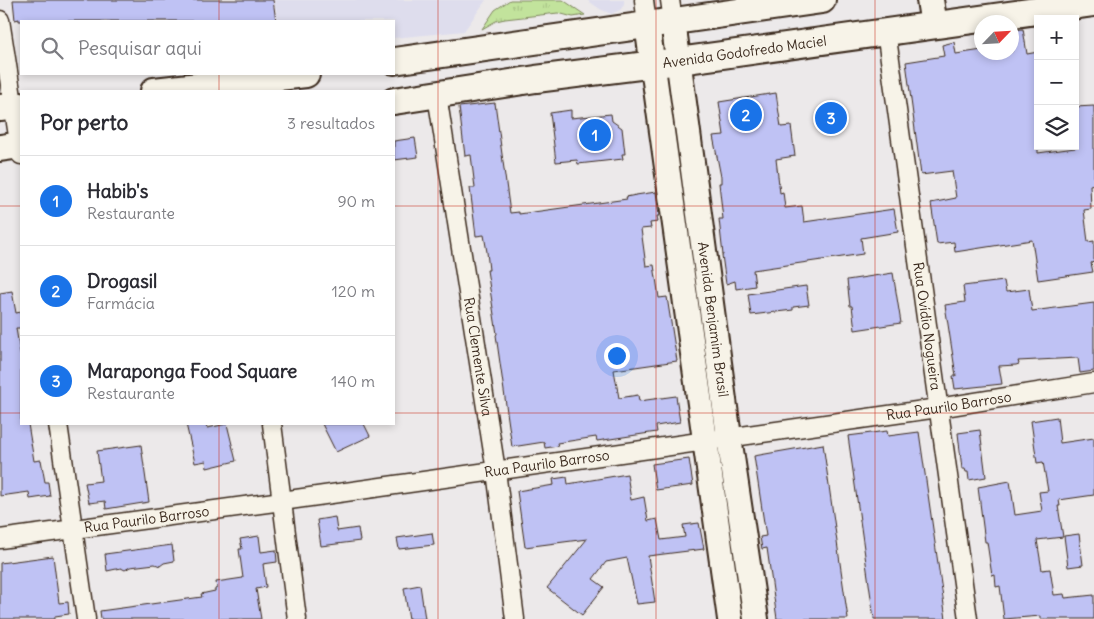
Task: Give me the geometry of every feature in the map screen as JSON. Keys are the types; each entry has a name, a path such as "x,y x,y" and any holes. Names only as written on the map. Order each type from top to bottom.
{"main road":[{"path":"395,61 645,12 822,0"},
{"name":"Avenida Godofredo Maciel","path":"395,101 536,79 678,62 886,31 932,12 1026,6 1094,6"},
{"name":"Avenida Benjamim Brasil","path":"671,10 729,437 756,619"},
{"name":"Avenida Benjamim Brasil","path":"645,12 730,619"},
{"path":"170,90 298,75"}],"street":[{"path":"0,20 4,74 11,107 15,149"},
{"name":"Rua Ovídio Nogueira","path":"886,31 968,619"},
{"name":"Rua Clemente Silva","path":"437,95 496,471 515,619"},
{"name":"Rua Paurilo Barroso","path":"0,539 938,408 1094,383"},
{"path":"58,425 86,619"},
{"path":"272,425 297,619"}],"shaded area":[{"path":"274,0 486,0 464,31 395,38 395,20 278,20"},
{"path":"587,0 624,0 624,5 620,10 611,14"}],"green space":[{"path":"510,0 563,0 585,15 573,17 558,13 505,19 496,21 482,29 495,10"}],"building":[{"path":"13,0 273,0 276,20 19,21 19,19 15,20"},
{"path":"1019,29 1023,29 1027,54 1034,53 1034,150 1038,150 1038,153 1079,150 1079,107 1094,106 1094,184 1090,185 1091,209 1084,210 1088,242 1094,241 1094,262 1091,263 1093,272 1038,280 1032,240 955,252 954,242 937,244 931,203 956,198 952,171 921,175 906,62 944,56 942,45 954,42 956,54 974,51 974,60 1019,60"},
{"path":"776,93 781,127 791,126 795,156 776,159 780,193 783,192 785,208 802,206 804,222 894,209 898,232 861,238 863,254 753,270 755,286 736,289 735,281 726,284 722,255 719,219 723,219 719,183 721,183 721,177 713,136 724,135 719,102"},
{"path":"495,103 510,213 519,212 519,214 627,199 626,197 656,192 658,222 650,223 651,228 641,229 646,266 654,265 659,298 667,297 677,361 614,370 619,398 638,395 639,401 676,396 680,422 656,426 657,432 597,441 596,437 557,443 558,446 545,448 544,442 512,447 487,270 489,270 487,252 484,235 476,236 470,188 475,188 471,155 465,156 459,107"},
{"path":"571,110 571,118 611,114 612,121 622,128 625,154 622,154 623,159 578,164 577,160 556,162 550,113"},
{"path":"415,138 418,157 395,160 395,141"},
{"path":"893,273 901,323 855,330 847,280"},
{"path":"1004,281 1006,292 1029,289 1032,311 1094,303 1094,371 1080,373 1078,358 1018,361 1019,364 1016,365 999,366 1002,384 955,389 953,376 956,376 945,305 965,302 963,286"},
{"path":"806,286 809,305 793,307 793,310 751,315 748,294"},
{"path":"12,291 16,313 20,312 20,328 16,328 20,353 20,425 28,425 34,461 41,460 50,496 30,499 29,492 0,496 0,293"},
{"path":"1057,417 1060,443 1094,438 1094,495 1059,500 1060,506 1058,506 1063,537 1037,540 1042,570 1050,569 1054,595 1064,594 1065,598 1094,595 1094,619 1041,619 1041,616 1004,619 1000,586 996,587 995,575 992,576 987,542 985,542 978,487 1010,481 1015,515 1042,511 1039,492 1048,491 1043,462 1037,463 1031,421"},
{"path":"186,425 206,425 207,428 227,425 236,461 207,468 206,461 195,463"},
{"path":"322,425 364,425 370,436 336,452"},
{"path":"980,430 986,477 969,480 968,472 962,469 958,433"},
{"path":"887,431 888,436 919,432 946,619 874,619 848,436"},
{"path":"823,444 848,619 777,619 767,548 762,549 760,537 766,536 754,456"},
{"path":"141,445 149,502 106,509 105,501 89,503 85,483 101,481 97,451"},
{"path":"689,459 693,485 656,490 652,464"},
{"path":"627,474 631,500 644,497 648,521 657,519 661,540 685,537 683,525 699,523 704,549 648,556 655,602 637,604 627,558 606,562 593,579 604,587 582,615 547,588 587,539 525,547 517,491 554,485 553,479 567,477 568,484"},
{"path":"335,517 337,531 358,528 360,541 321,546 317,520"},
{"path":"432,533 434,545 399,549 397,538"},
{"path":"1079,534 1083,565 1068,567 1064,536"},
{"path":"259,536 261,552 276,550 277,562 263,564 266,587 256,589 261,619 101,619 100,611 202,597 201,594 215,591 217,588 216,582 243,578 239,549 242,549 240,539"},
{"path":"172,545 174,561 160,566 155,564 130,567 125,570 121,568 107,571 105,554"},
{"path":"53,556 59,603 68,602 69,614 55,616 55,619 0,619 0,563"},
{"path":"420,585 425,619 409,619 404,588"}],"place":[{"name":"Drogasil","path":"746,115"},
{"name":"Maraponga Food Square","path":"831,118"},
{"name":"Habib's","path":"595,135"}]}
